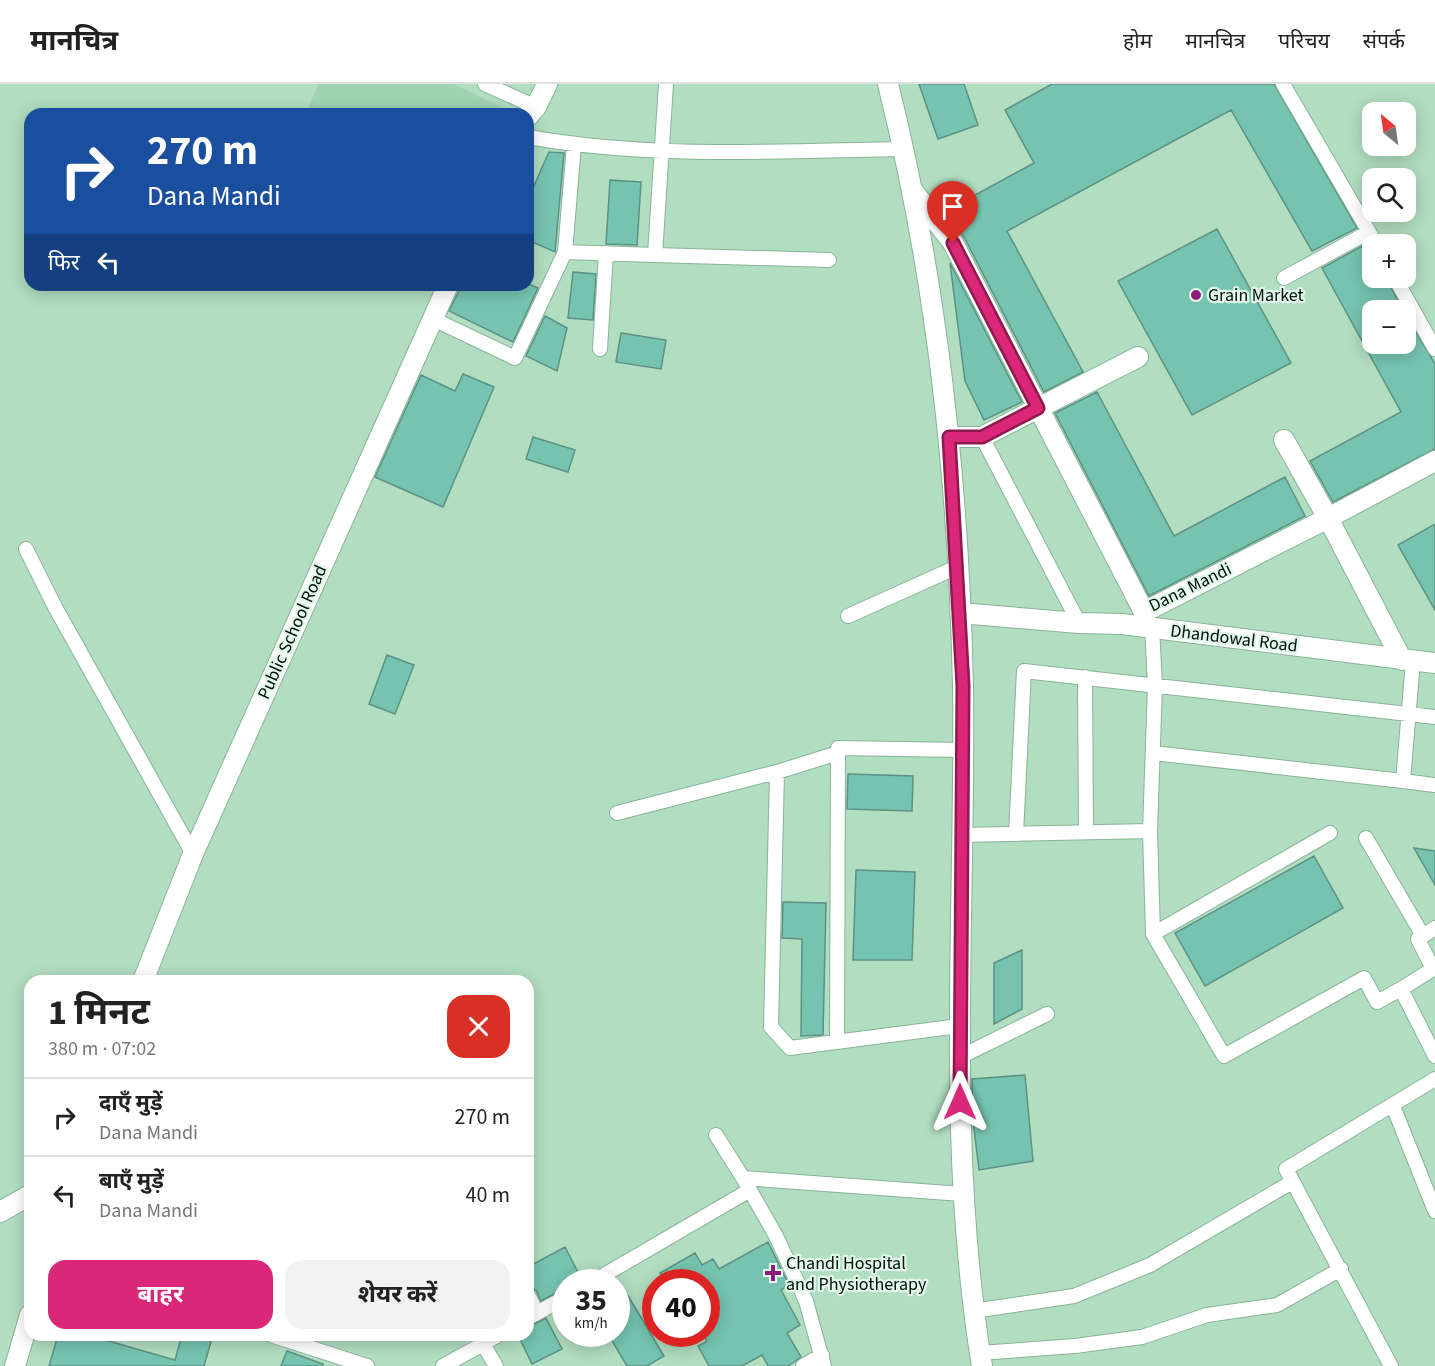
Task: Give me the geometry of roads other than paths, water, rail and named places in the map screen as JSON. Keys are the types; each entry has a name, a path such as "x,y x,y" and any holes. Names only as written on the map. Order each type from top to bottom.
{"street":[{"path":"485,84 525,108"},
{"path":"534,108 547,84"},
{"path":"655,255 666,84"},
{"path":"888,84 904,149 926,276 949,437 960,613 963,750 959,1026 962,1194 973,1311 981,1360 1142,1337 1207,1315 1277,1305 1341,1269"},
{"path":"1283,84 1369,232 1284,278"},
{"path":"534,138 574,145 661,153 904,149"},
{"path":"434,319 515,358 565,252 574,145"},
{"name":"Dana Mandi","path":"910,188 953,243 1148,620 1328,518"},
{"path":"565,252 829,260"},
{"path":"600,349 606,253"},
{"path":"1401,288 1435,350"},
{"name":"Public School Road","path":"145,975 193,854 446,291"},
{"path":"949,437 982,437 1138,357"},
{"path":"982,437 1079,623"},
{"path":"1284,440 1408,661 1409,714 1403,781"},
{"path":"1328,518 1435,461"},
{"path":"26,549 55,607 193,854"},
{"path":"848,616 957,567"},
{"path":"960,613 1079,623 1122,624 1148,620 1155,685 1150,831 1153,934 1224,1056 1364,978 1377,1002 1433,969 1418,939 1429,932 1366,838"},
{"name":"Dhandowal Road","path":"1148,620 1408,661 1435,663"},
{"path":"1016,834 1024,671 1435,717"},
{"path":"1085,677 1086,832"},
{"path":"837,1042 838,748 963,750"},
{"path":"617,813 777,772 838,753"},
{"path":"1153,753 1435,785"},
{"path":"777,772 771,1027 790,1048 959,1026"},
{"path":"963,835 1150,831"},
{"path":"1153,934 1330,833"},
{"path":"1401,989 1435,1056"},
{"path":"960,1057 1047,1014"},
{"path":"1391,1366 1286,1169 1394,1106 1435,1079"},
{"path":"1394,1106 1435,1211"},
{"path":"716,1135 776,1236 806,1301 823,1360 803,1366"},
{"path":"973,1311 1074,1296 1150,1265 1292,1182"},
{"path":"612,1269 746,1184 962,1194"},
{"path":"0,1212 24,1198"},
{"path":"534,1315 552,1305"},
{"path":"15,1366 24,1336"},
{"path":"290,1341 367,1366"},
{"path":"443,1366 488,1341"},
{"path":"483,1344 496,1366"}],"place":[{"name":"Grain Market","path":"1196,295"},
{"name":"Chandi Hospital and Physiotherapy","path":"773,1273"}]}
